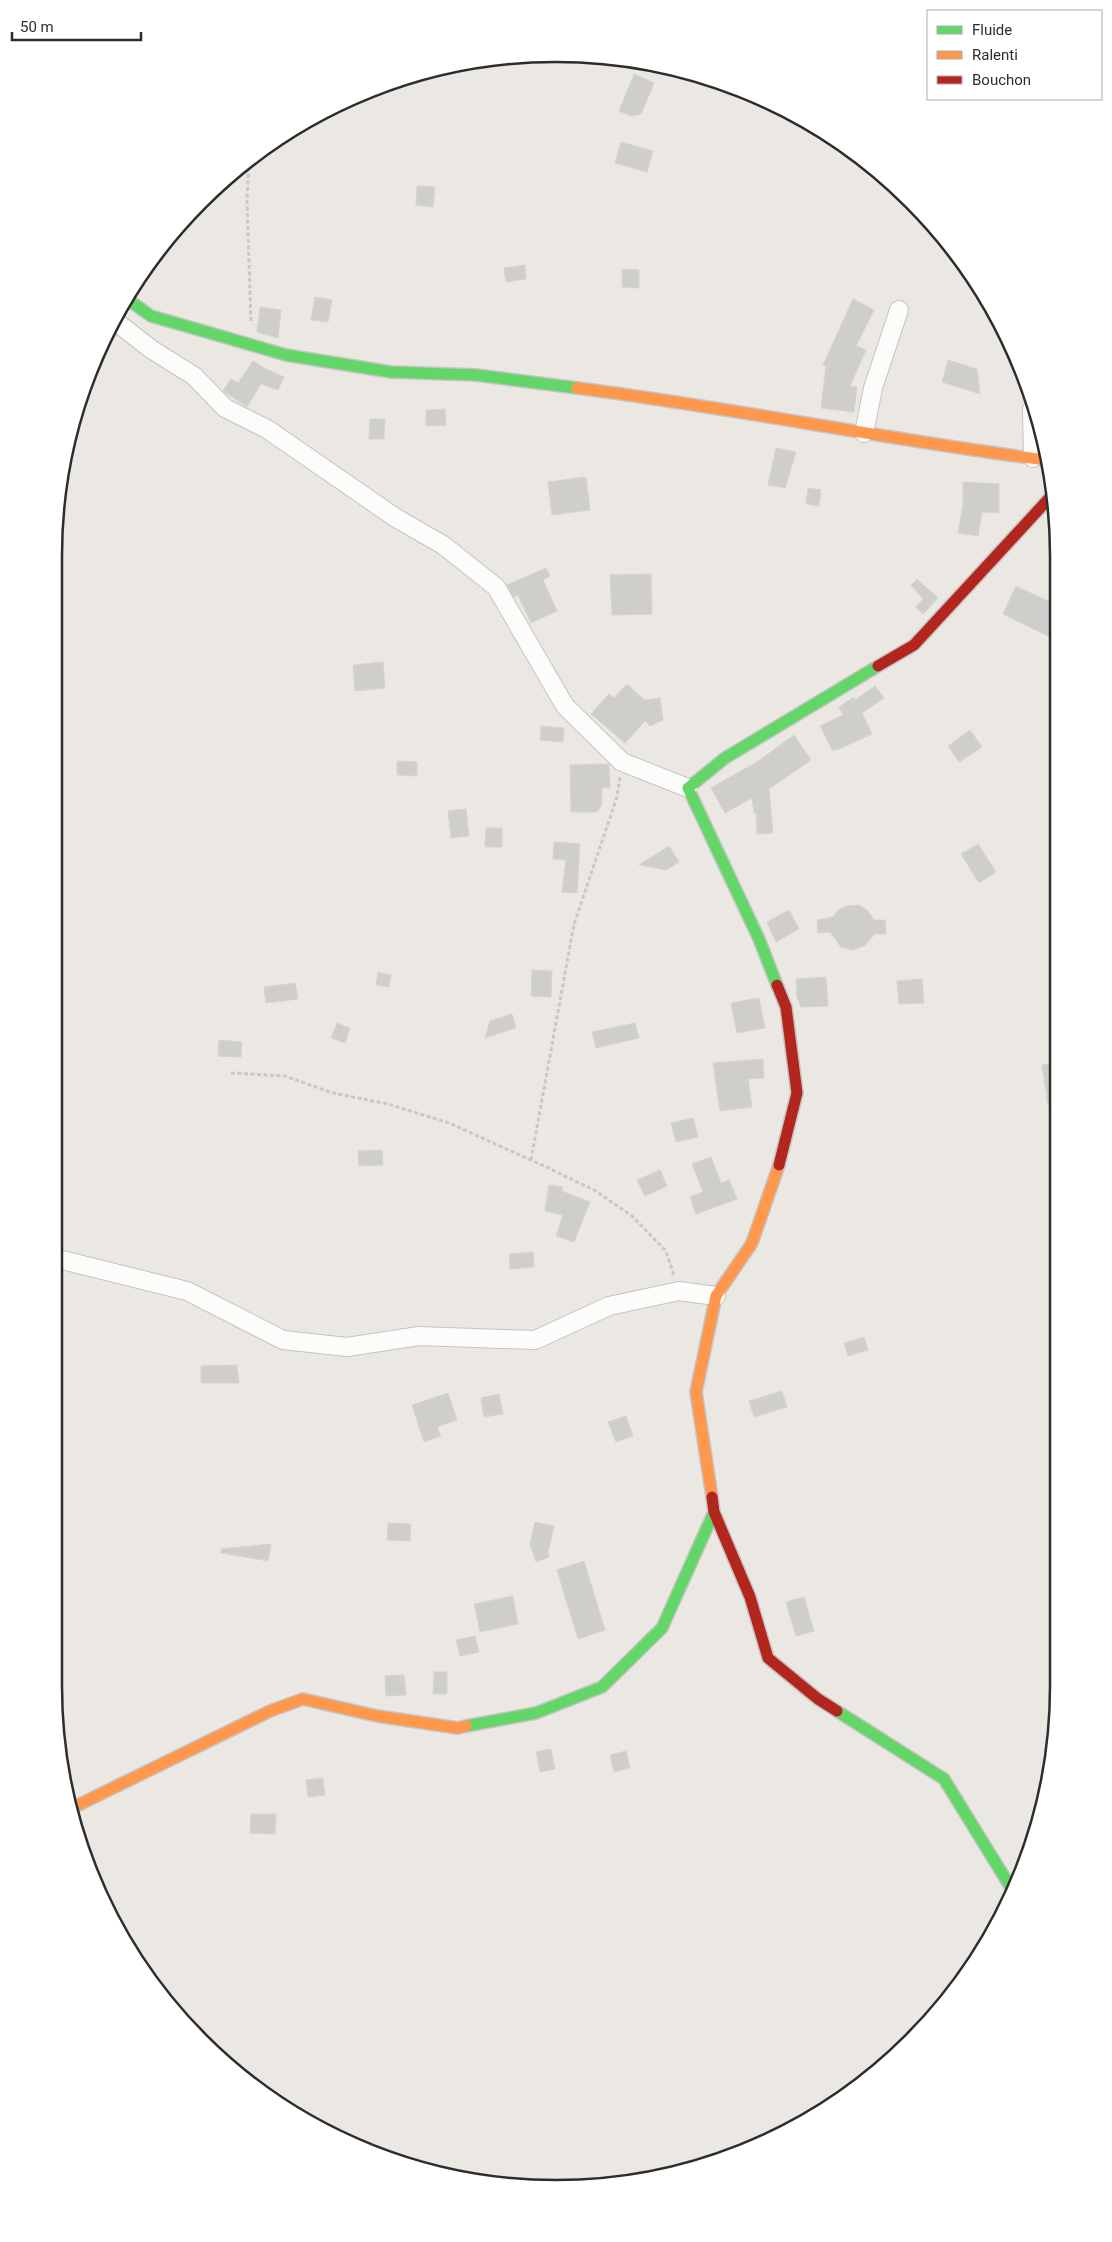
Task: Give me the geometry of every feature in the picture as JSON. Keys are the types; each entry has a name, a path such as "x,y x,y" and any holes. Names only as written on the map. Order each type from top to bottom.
{"street":[{"path":"133,303 151,316 286,355 391,372 476,374 650,397 943,447 1039,459"},
{"path":"864,434 873,388 899,310"},
{"path":"120,324 151,349 194,376 225,408 267,429 396,518 443,545 496,587 565,706 622,762 688,788 759,939 786,1007 797,1093 777,1174 752,1243 716,1296 696,1392 714,1512 750,1597 768,1658 818,1699 944,1779 1008,1883"},
{"path":"688,788 726,758 914,645 1046,502"},
{"path":"62,1260 186,1291 283,1340 346,1348 420,1336 535,1340 609,1306 679,1291 716,1296"},
{"path":"77,1805 270,1711 303,1699 377,1716 458,1728 536,1713 602,1687 662,1628 714,1512"}],"path":[{"path":"249,170 247,200 252,346"},
{"path":"532,1160 574,924 617,797 622,762"},
{"path":"231,1072 285,1076 333,1093 388,1104 449,1122 594,1190 631,1215 666,1251 679,1291"}],"building":[{"path":"634,74 654,83 641,114 631,116 619,111"},
{"path":"621,142 653,151 647,172 615,163"},
{"path":"417,186 435,187 433,207 416,205"},
{"path":"525,265 526,279 506,282 504,268"},
{"path":"622,269 639,270 639,288 622,287"},
{"path":"315,297 332,300 328,322 311,320"},
{"path":"853,299 874,310 856,346 866,350 850,386 857,387 854,412 821,408 826,366 823,365"},
{"path":"260,307 281,310 278,338 257,332"},
{"path":"948,360 977,369 980,394 942,382"},
{"path":"253,361 284,377 278,390 261,384 247,407 223,391 231,379 238,383"},
{"path":"445,409 446,425 426,426 426,410"},
{"path":"370,419 385,419 384,439 369,439"},
{"path":"776,448 796,452 785,488 768,485"},
{"path":"586,477 590,510 552,515 548,482"},
{"path":"963,482 999,484 999,513 982,512 978,536 958,533 963,506"},
{"path":"808,488 821,490 819,506 806,504"},
{"path":"546,568 550,576 543,580 557,611 531,623 518,595 514,597 507,585"},
{"path":"651,574 652,614 612,615 610,575"},
{"path":"917,579 938,598 923,614 916,607 923,599 911,585"},
{"path":"1016,586 1050,602 1050,637 1003,614"},
{"path":"383,662 385,688 355,691 353,665"},
{"path":"627,684 644,700 660,698 663,720 650,726 645,721 625,743 591,714 609,694 614,698"},
{"path":"875,686 884,698 862,713 872,734 837,750 832,750 820,726 843,715 839,707 854,697 855,700"},
{"path":"541,726 564,728 563,742 540,740"},
{"path":"970,730 982,747 959,762 948,746"},
{"path":"794,735 811,760 769,789 773,833 757,834 756,813 754,813 752,798 725,813 711,788 757,762"},
{"path":"397,761 417,762 417,776 397,775"},
{"path":"609,764 610,788 602,788 602,804 597,812 571,812 570,765"},
{"path":"466,809 469,836 451,838 448,811"},
{"path":"486,828 502,828 502,847 485,847"},
{"path":"554,842 580,844 577,893 562,892 566,860 553,859"},
{"path":"978,844 996,872 979,883 961,854"},
{"path":"669,846 679,862 666,870 639,865"},
{"path":"859,905 867,910 874,920 885,920 886,934 875,934 864,946 852,950 841,947 830,932 818,933 817,920 833,917 838,910 847,906"},
{"path":"789,910 799,929 776,942 767,922"},
{"path":"532,970 552,971 551,997 531,996"},
{"path":"378,972 391,975 389,987 376,985"},
{"path":"826,977 828,1006 801,1007 797,997 796,979"},
{"path":"922,979 924,1003 899,1004 897,981"},
{"path":"295,983 298,999 266,1003 264,987"},
{"path":"759,998 765,1028 737,1033 731,1003"},
{"path":"512,1014 516,1028 485,1038 490,1021"},
{"path":"337,1023 350,1028 345,1043 331,1038"},
{"path":"635,1023 639,1038 596,1048 592,1032"},
{"path":"219,1040 242,1042 241,1057 218,1056"},
{"path":"763,1059 764,1078 748,1079 752,1107 720,1111 713,1063"},
{"path":"1050,1064 1050,1105 1048,1105 1042,1065"},
{"path":"693,1118 698,1137 676,1142 671,1123"},
{"path":"382,1150 383,1165 359,1166 358,1151"},
{"path":"711,1157 721,1183 729,1180 737,1199 696,1214 690,1197 703,1192 692,1164"},
{"path":"660,1170 667,1186 645,1196 637,1180"},
{"path":"549,1185 563,1187 562,1191 590,1202 574,1242 556,1236 563,1215 545,1211"},
{"path":"533,1252 534,1267 510,1269 509,1254"},
{"path":"864,1337 868,1350 848,1356 844,1343"},
{"path":"237,1365 239,1383 201,1383 201,1366"},
{"path":"782,1391 787,1407 754,1417 749,1401"},
{"path":"448,1393 457,1420 437,1427 441,1436 424,1442 412,1405"},
{"path":"499,1394 503,1414 484,1417 481,1398"},
{"path":"626,1416 633,1436 616,1442 608,1422"},
{"path":"535,1522 554,1526 548,1552 549,1557 536,1562 530,1544"},
{"path":"388,1523 411,1524 410,1541 387,1540"},
{"path":"271,1544 268,1561 221,1553 221,1549"},
{"path":"584,1561 605,1630 578,1639 557,1570"},
{"path":"513,1596 518,1624 480,1632 474,1604"},
{"path":"804,1597 814,1631 796,1636 786,1602"},
{"path":"475,1636 479,1652 460,1656 456,1640"},
{"path":"434,1672 447,1672 447,1694 433,1694"},
{"path":"404,1675 406,1695 386,1696 385,1676"},
{"path":"551,1749 555,1769 540,1772 536,1752"},
{"path":"626,1751 630,1768 614,1772 610,1755"},
{"path":"323,1778 325,1795 308,1797 306,1780"},
{"path":"251,1814 276,1814 275,1834 250,1833"}],"traffic: fast":[{"path":"133,303 151,316 286,355 391,372 476,375 577,388"},
{"path":"777,985 759,939 688,788 725,758 878,666"},
{"path":"466,1726 536,1713 602,1687 662,1628 714,1512"},
{"path":"837,1711 944,1779 1008,1883"}],"traffic: slow":[{"path":"577,388 1040,459"},
{"path":"712,1497 696,1392 716,1296 752,1243 779,1165"},
{"path":"77,1806 270,1711 303,1699 377,1716 458,1728 466,1726"}],"traffic: jam":[{"path":"878,666 914,645 1046,502"},
{"path":"777,985 786,1007 797,1093 779,1165"},
{"path":"712,1497 714,1512 750,1597 768,1658 818,1699 837,1711"}]}
